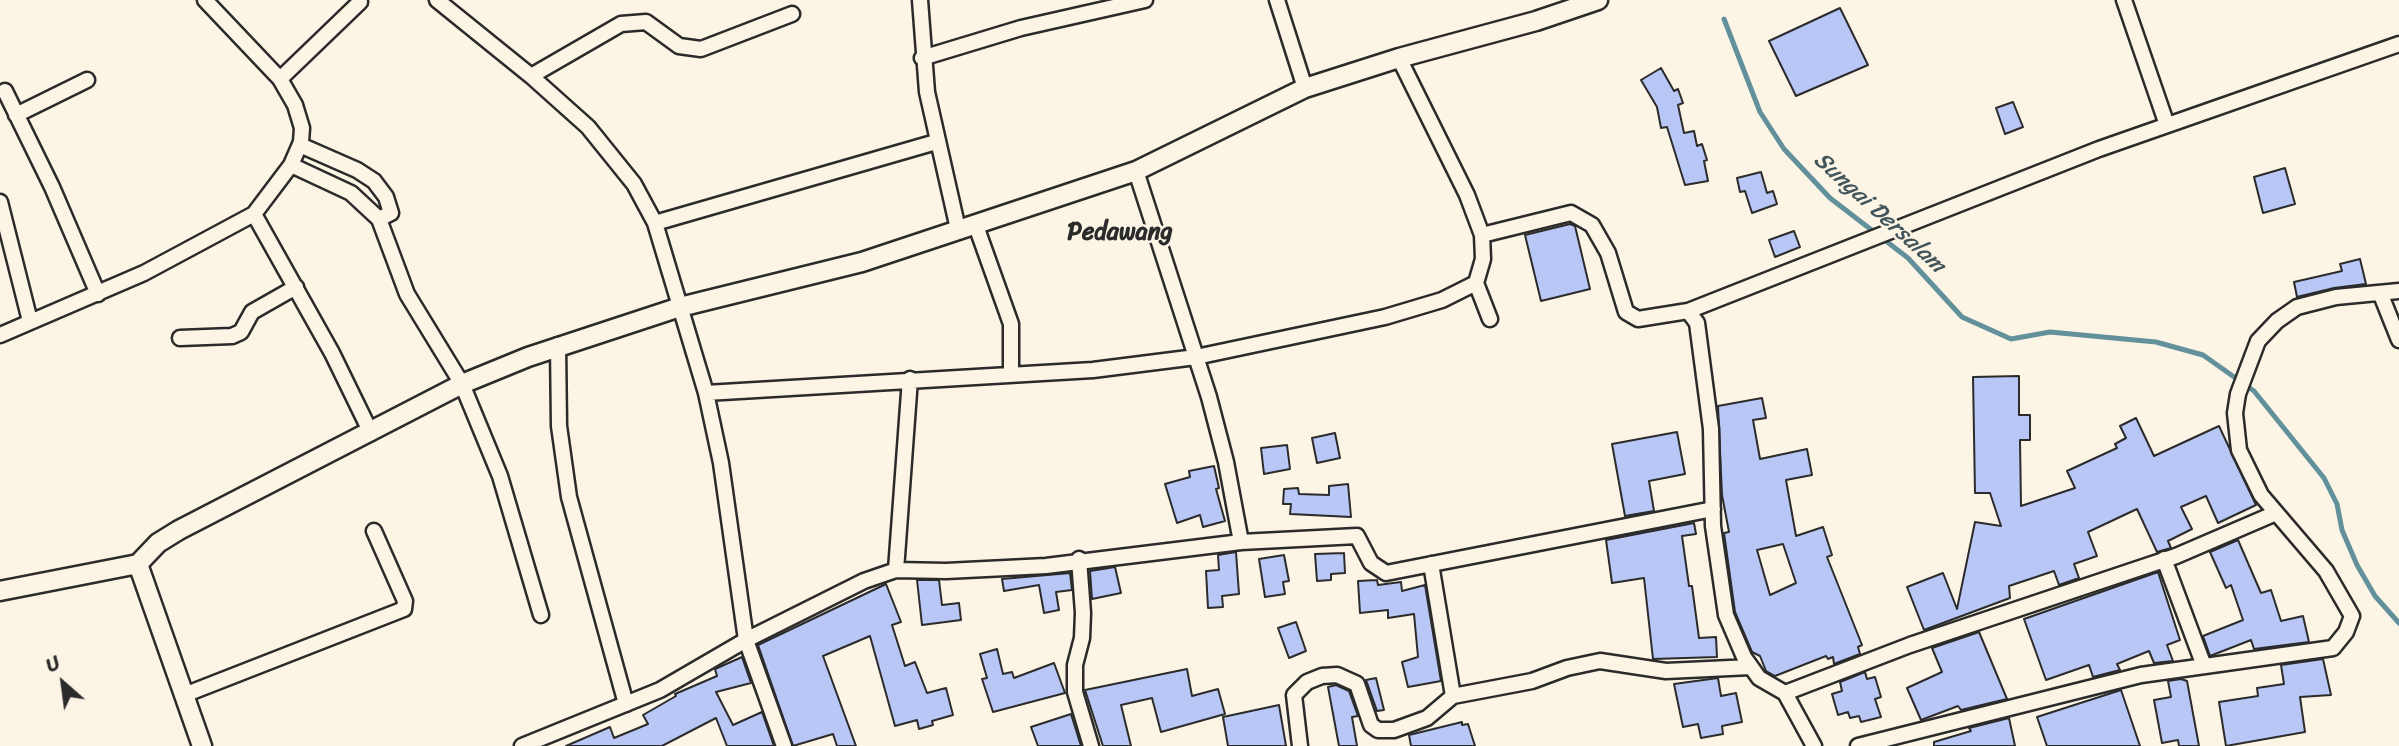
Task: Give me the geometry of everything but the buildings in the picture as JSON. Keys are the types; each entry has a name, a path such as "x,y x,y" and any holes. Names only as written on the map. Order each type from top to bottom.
{"street":[{"path":"0,334 156,268 254,214 291,165 300,145 302,128 295,105 279,79 205,0"},
{"path":"437,0 531,76 588,127 634,184 655,223 706,393 733,531 746,640 784,746"},
{"path":"920,0 922,58 936,142 967,226 1011,324 1011,374"},
{"path":"922,58 1021,28 1145,0"},
{"path":"1277,0 1305,88"},
{"path":"0,592 138,564 158,542 179,530 462,384 558,345 680,307 862,262 1136,171 1305,88 1569,5 1598,0"},
{"path":"2124,0 2167,125"},
{"path":"279,79 360,1"},
{"path":"531,76 621,24 646,22 679,46 701,49 792,13"},
{"path":"1482,235 1537,219 1571,213 1592,225 1608,253 1626,313 1638,319 1688,311 1994,188 2399,44"},
{"path":"1399,58 1467,195 1482,235 1483,259 1476,283 1490,319"},
{"path":"16,115 87,80"},
{"path":"5,91 98,293"},
{"path":"655,223 936,142"},
{"path":"300,145 357,170 374,181 386,197 385,216 416,312 462,384 507,498 541,615"},
{"path":"291,165 351,192 385,216"},
{"path":"1136,171 1196,356 1226,462 1241,542"},
{"path":"0,202 30,321"},
{"path":"254,214 296,287 371,433"},
{"path":"706,393 1093,370 1196,356 1385,317 1442,300 1476,283"},
{"path":"180,338 232,336 241,332 251,312 296,287"},
{"path":"1858,746 2141,675 2333,648 2346,632 2352,616 2326,572 2261,495 2239,450 2235,414 2238,394 2245,368 2258,341 2297,307 2336,297 2399,292"},
{"path":"2381,295 2399,340"},
{"path":"1688,311 1697,323 1712,429 1713,509 1726,615 1751,667 1759,678 1785,693 1814,746"},
{"path":"558,345 559,426 569,497 626,704"},
{"path":"896,570 910,379"},
{"path":"522,746 660,690 746,640 864,581 896,570 1046,565 1241,542 1357,536 1371,562 1386,573 1713,509"},
{"path":"1785,693 1910,645 2164,559 2276,513"},
{"path":"184,695 404,609 405,601 374,531"},
{"path":"1079,559 1083,612 1082,638 1075,665 1075,692 1091,746"},
{"path":"2164,559 2204,666"},
{"path":"138,564 201,746"},
{"path":"1431,564 1453,696"},
{"path":"1300,746 1294,695 1307,682 1322,676 1337,675 1357,684 1371,725 1378,730 1394,730 1427,718 1453,696 1532,681 1567,668 1600,661 1666,670 1751,667"}],"waterway":[{"name":"Sungai Dersalam","path":"1724,19 1760,112 1784,149 1830,198 1908,258 1962,317 2011,339 2050,332 2156,342 2203,355 2254,391 2324,478 2337,504 2342,530 2357,565 2375,596 2399,623"}],"district":[{"name":"Pedawang","path":"1120,233"}]}
